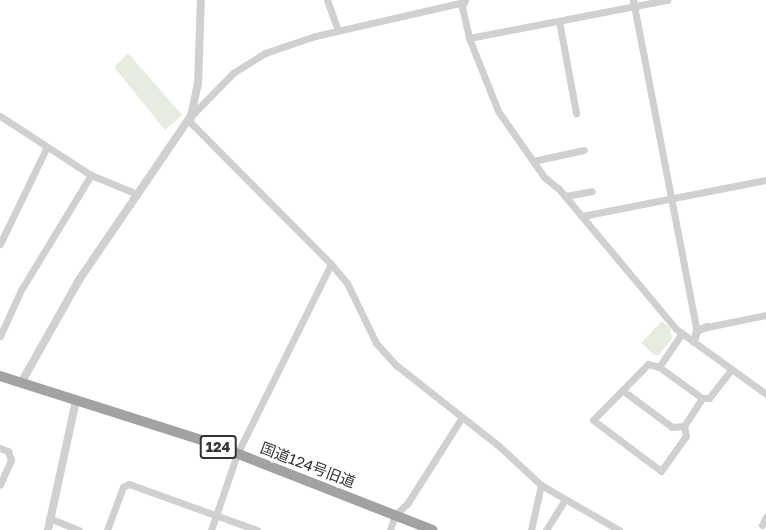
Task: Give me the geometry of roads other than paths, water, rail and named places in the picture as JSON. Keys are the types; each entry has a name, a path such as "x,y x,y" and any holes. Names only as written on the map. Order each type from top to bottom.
{"highway":[{"name":"国道124号旧道","path":"0,376 237,454 432,530"}],"street":[{"path":"201,0 198,84 190,122 331,264 346,283 376,343 396,365 541,485 619,530"},
{"path":"327,0 338,30"},
{"path":"469,38 559,21 633,3 667,0"},
{"path":"21,383 79,280 191,116 245,64 265,53 338,30 465,1 469,38 498,111 533,161 682,333 766,394"},
{"path":"633,3 697,331 694,342"},
{"path":"559,21 576,113"},
{"path":"0,116 46,149 91,175 137,194"},
{"path":"0,244 46,149"},
{"path":"533,161 584,150"},
{"path":"0,336 21,291 91,175"},
{"path":"582,216 766,180"},
{"path":"565,196 592,191"},
{"path":"211,530 237,454 331,264"},
{"path":"697,331 766,315"},
{"path":"659,367 682,333"},
{"path":"702,398 684,426 686,436 661,471 593,420 648,364 659,367 702,398 709,398 731,370"},
{"path":"622,390 672,427 684,426"},
{"path":"48,530 76,400"},
{"path":"390,530 395,515 407,504 462,418"},
{"path":"0,448 8,451 10,460 0,484"},
{"path":"107,530 123,487 129,484 257,530"},
{"path":"531,530 541,485"},
{"path":"546,530 565,500"},
{"path":"762,525 766,517"},
{"path":"49,518 79,530"}]}
